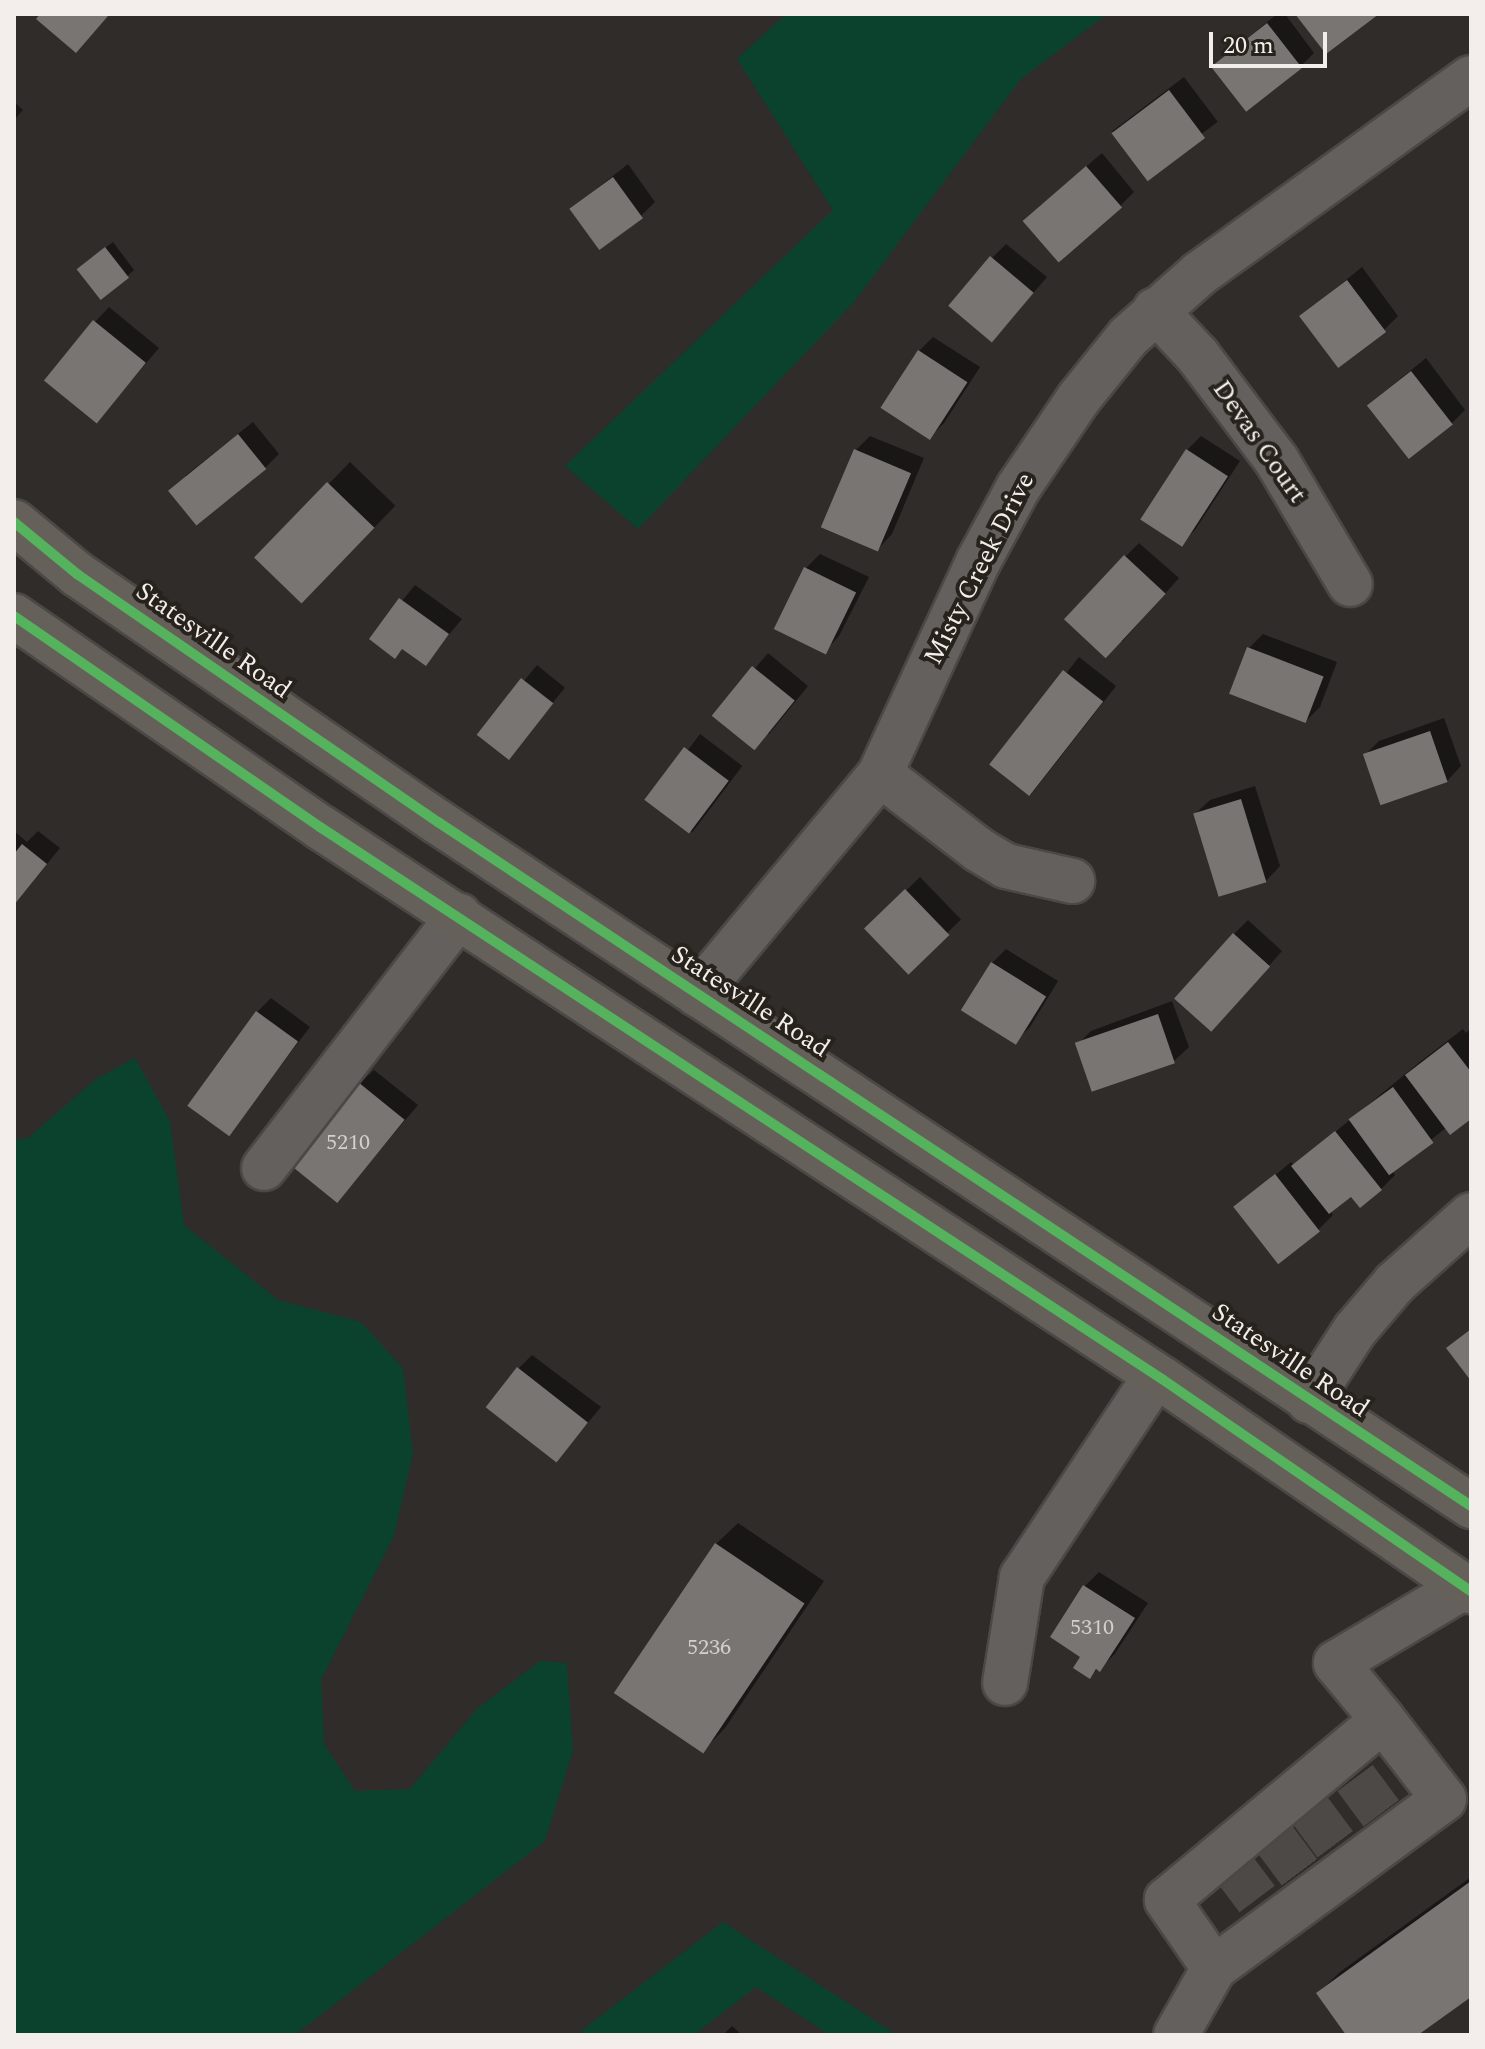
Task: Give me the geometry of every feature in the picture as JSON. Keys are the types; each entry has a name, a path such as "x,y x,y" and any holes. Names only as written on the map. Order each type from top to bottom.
{"main road":[{"name":"Statesville Road","path":"14,522 77,574 273,709 697,994 1041,1218 1309,1401 1471,1506"},
{"path":"14,616 320,827 1156,1375 1468,1589"}],"street":[{"name":"Misty Creek Drive","path":"697,994 880,774 978,562 1018,488 1079,398 1155,310 1199,274 1471,78"},
{"name":"Devas Court","path":"1155,310 1198,356 1277,461 1350,584"},
{"path":"880,774 979,850 1006,866 1072,881"},
{"path":"264,1168 459,916"},
{"path":"1309,1401 1355,1330 1395,1283 1471,1215"},
{"path":"1005,1683 1022,1577 1156,1375"},
{"path":"1214,1968 1167,1900 1247,1886 1308,1884 1388,1824 1444,1799 1336,1663 1468,1589"},
{"path":"1176,2035 1214,1968 1266,1829 1347,1767 1383,1720"}],"green space":[{"path":"786,14 1107,14 1020,80 855,301 638,529 565,466 833,210 737,59"},
{"path":"135,1058 170,1121 184,1225 278,1300 361,1322 403,1368 413,1453 394,1536 321,1680 324,1744 355,1791 410,1789 477,1709 540,1661 567,1663 573,1751 545,1841 295,2035 14,2035 14,1140 28,1138 96,1079"},
{"path":"723,1922 897,2035 830,2035 756,1987 694,2035 585,2035 581,2031"}],"building":[{"path":"40,14 108,16 76,53 36,19"},
{"path":"1295,14 1379,14 1326,54"},
{"path":"1267,23 1302,68 1246,112 1211,67"},
{"path":"1169,90 1205,138 1148,181 1111,133"},
{"path":"1086,166 1122,208 1059,263 1023,221"},
{"path":"613,177 643,218 599,250 569,209"},
{"path":"105,247 129,278 101,300 77,269"},
{"path":"990,256 1034,293 992,342 948,306"},
{"path":"1347,280 1386,332 1338,368 1299,316"},
{"path":"93,320 146,363 97,423 44,381"},
{"path":"918,350 967,382 930,440 880,408"},
{"path":"1411,371 1453,425 1409,459 1367,405"},
{"path":"238,434 266,469 196,526 168,491"},
{"path":"854,449 911,473 878,551 821,527"},
{"path":"1186,449 1228,476 1182,547 1140,519"},
{"path":"327,482 374,528 302,603 254,558"},
{"path":"1124,555 1166,594 1106,658 1064,619"},
{"path":"804,567 856,592 826,654 774,629"},
{"path":"399,598 449,634 426,666 402,649 395,659 369,639"},
{"path":"1247,647 1324,676 1306,723 1229,694"},
{"path":"752,666 795,701 754,750 712,716"},
{"path":"1063,670 1103,701 1029,796 989,765"},
{"path":"521,678 553,703 509,760 477,735"},
{"path":"1430,731 1448,782 1380,805 1363,754"},
{"path":"684,747 729,781 689,833 644,800"},
{"path":"1241,799 1266,882 1219,897 1193,814"},
{"path":"22,844 47,864 14,905 14,854"},
{"path":"905,889 949,935 908,975 864,929"},
{"path":"1233,933 1270,966 1211,1032 1174,998"},
{"path":"991,962 1046,996 1016,1045 961,1010"},
{"path":"256,1011 298,1042 229,1136 187,1106"},
{"path":"1158,1014 1175,1063 1092,1092 1075,1043"},
{"path":"1448,1042 1471,1072 1471,1119 1450,1135 1405,1075"},
{"path":"358,1082 405,1120 337,1203 291,1165"},
{"path":"1393,1087 1434,1143 1389,1175 1349,1119"},
{"path":"1335,1131 1382,1190 1360,1208 1351,1197 1329,1214 1291,1166"},
{"path":"1275,1174 1320,1232 1278,1264 1233,1207"},
{"path":"1471,1329 1471,1381 1446,1348"},
{"path":"517,1367 588,1422 557,1463 486,1407"},
{"path":"715,1543 805,1603 703,1753 614,1693"},
{"path":"1083,1585 1135,1618 1100,1672 1096,1669 1090,1679 1073,1668 1080,1657 1050,1637"},
{"path":"1471,1881 1471,1997 1418,2035 1346,2035 1316,1993"}],"tunnel":[{"path":"1355,1778 1381,1813"},
{"path":"1309,1809 1335,1844"},
{"path":"1273,1837 1300,1873"},
{"path":"1233,1867 1257,1899"}],"cycle path":[{"path":"14,522 77,574 438,822 1471,1506"},
{"path":"14,616 320,827 1162,1379 1471,1591"}]}
